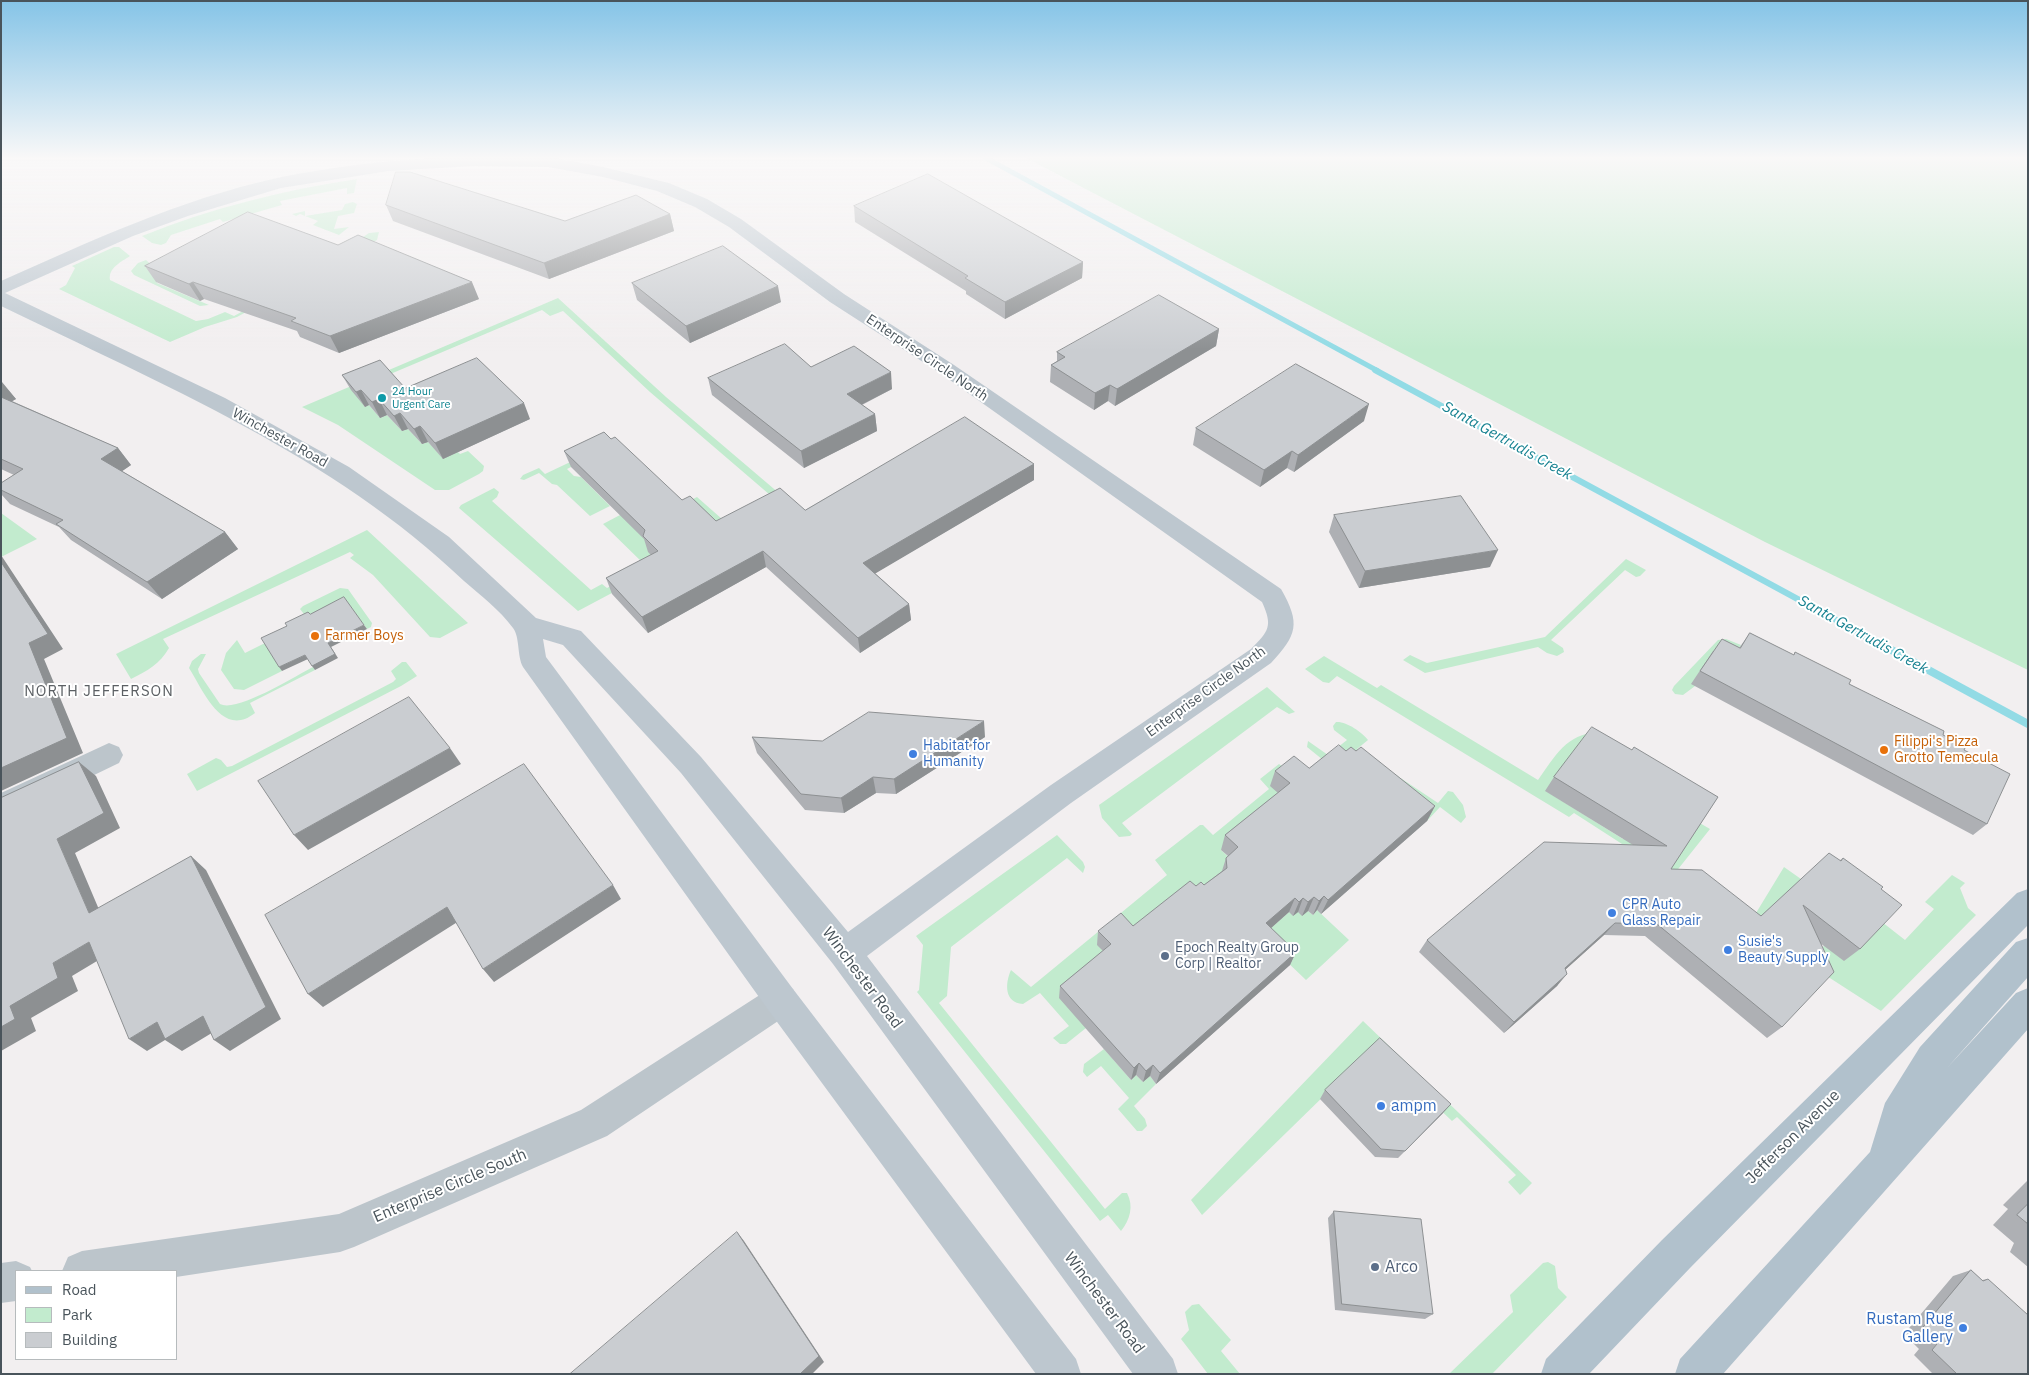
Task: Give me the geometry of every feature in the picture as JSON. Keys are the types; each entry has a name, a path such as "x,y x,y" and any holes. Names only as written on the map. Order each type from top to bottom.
{"main road":[{"name":"Enterprise Circle North","path":"1,288 126,232 153,222"},
{"name":"Enterprise Circle North","path":"734,222 837,298 947,369 1272,596 1283,618 1280,637 1261,656 1061,794 845,953"},
{"name":"Winchester Road","path":"1,298 217,402 341,472 440,543 527,625 572,638 691,765 845,953 1158,1374"},
{"path":"527,625 533,660 635,797 781,1000 1061,1374"},
{"name":"Jefferson Avenue","path":"1561,1374 1676,1254 2025,910"},
{"path":"1886,1161 1898,1116 1932,1059 2028,953"},
{"path":"1695,1374 2028,1004"}],"street":[{"path":"1,807 109,755"},
{"name":"Enterprise Circle South","path":"89,1270 340,1233 594,1123 781,1000"},
{"path":"1,1282 15,1281"}],"green space":[{"path":"179,222 210,222 171,235 166,243 161,245 152,243 142,236"},
{"path":"317,222 336,222 334,229 349,227 339,235 313,225"},
{"path":"1149,222 2028,222 2028,670 1765,542"},
{"path":"379,232 377,240 237,317 205,327 170,342 59,289 66,285 75,268 72,266 114,247 119,247 130,256 113,269 110,280 196,321 208,319 225,312 234,316 363,245 357,241 369,233"},
{"path":"146,260 155,268 157,283 209,305 200,306 134,275 131,271 138,263"},
{"path":"558,298 666,397 787,500 578,611 459,508 461,505 494,488 499,492 492,501 591,590 602,584 607,588 647,567 603,524 620,515 677,507 697,497 722,519 770,495 650,392 563,311 550,316 542,310 388,375 364,407 369,405 380,418 387,415 402,431 408,429 422,444 428,442 443,458 458,452 460,454 468,451 484,466 483,471 479,474 449,490 435,490 338,425 302,407"},
{"path":"606,445 609,448 567,469 574,476 581,477 610,506 590,516 557,485 552,484 539,473 524,480 520,479 523,475 539,468 545,474"},
{"path":"1,513 37,539 1,557"},
{"path":"367,530 468,623 440,638 430,637 373,575 350,558 354,555 350,552 163,639 169,648 162,658 153,666 131,679 116,654"},
{"path":"1626,559 1646,570 1636,577 1625,570 1551,640 1563,648 1564,652 1557,656 1547,653 1538,647 1425,673 1403,660 1410,655 1427,663 1545,637"},
{"path":"340,588 348,589 372,623 371,627 367,629 347,602 307,618 300,609"},
{"path":"1726,639 1741,645 1730,660 1683,695 1675,694 1672,690 1674,686 1718,640"},
{"path":"237,640 245,653 265,643 282,671 244,690 234,689 221,670 226,653"},
{"path":"201,654 206,654 198,669 199,673 220,704 228,705 252,699 313,667 315,670 250,703 255,713 243,719 233,720 223,716 207,699 189,668 192,661"},
{"path":"1324,656 1377,688 1381,685 1538,780 1557,754 1572,740 1590,733 1602,733 1604,736 1546,791 1623,839 1698,822 1710,829 1675,873 1756,913 1784,867 1801,879 1819,950 1824,946 1882,922 1905,940 1934,909 1925,902 1952,875 1965,883 1960,888 1968,908 1976,915 1881,1011 1574,813 1569,817 1337,676 1329,683 1323,682 1305,669"},
{"path":"402,662 406,662 417,676 401,686 197,791 187,774 216,758 221,760 227,767 232,766 393,682 396,679 391,671"},
{"path":"1267,687 1295,712 1289,714 1277,707 1122,823 1132,834 1119,837 1102,818 1099,805"},
{"path":"1336,722 1344,723 1354,728 1368,740 1357,749 1438,803 1448,791 1453,792 1463,805 1466,817 1461,823 1440,807 1427,821 1328,764 1307,747 1308,741 1328,755 1347,740 1334,730 1333,726"},
{"path":"1279,764 1289,771 1285,798 1221,850 1234,862 1224,897 1131,940 1097,944 1109,958 1086,1028 1066,1044 1060,1044 1053,1038 1069,1026 1040,993 1023,1004 1012,1000 1007,986 1011,970 1031,987 1167,875 1155,860 1200,825 1203,825 1213,835 1269,789 1260,779"},
{"path":"1057,835 1083,862 1085,867 1083,873 1067,858 951,947 947,996 939,1003 1105,1209 1122,1193 1127,1193 1131,1208 1127,1222 1121,1231 1108,1215 1100,1221 917,992 919,990 923,945 916,936"},
{"path":"1317,910 1349,940 1306,980 1261,937 1289,912 1308,911 1313,915"},
{"path":"1363,1021 1532,1183 1520,1195 1508,1182 1516,1175 1457,1117 1452,1121 1374,1047 1202,1215 1191,1200"},
{"path":"1104,1049 1131,1080 1136,1075 1143,1082 1150,1076 1156,1084 1134,1106 1145,1119 1147,1126 1142,1131 1137,1131 1118,1109 1129,1098 1101,1066 1087,1077 1083,1072 1084,1064"},
{"path":"1548,1262 1555,1266 1558,1288 1567,1297 1492,1374 1449,1374 1513,1312 1510,1295 1543,1263"},
{"path":"1199,1304 1231,1340 1221,1351 1240,1374 1208,1374 1181,1339 1189,1330 1185,1312 1192,1305"}],"building":[{"path":"229,222 276,222 338,245 358,235 472,282 330,336 291,321 296,318 193,282 189,284 145,266"},
{"path":"433,222 649,222 544,263"},
{"path":"880,222 1013,222 1083,262 1005,302 965,278 968,276"},
{"path":"723,246 778,286 686,326 632,283"},
{"path":"1159,295 1219,329 1117,389 1110,385 1095,393 1051,365 1065,357 1057,352"},
{"path":"785,344 811,367 854,346 891,372 847,394 875,414 801,451 708,378"},
{"path":"477,358 524,403 435,443 420,426 414,429 400,413 394,416 379,399 372,402 361,390 356,392 342,375 380,360 405,388"},
{"path":"1296,364 1369,404 1298,455 1292,451 1264,470 1196,428"},
{"path":"1,397 118,448 101,459 225,532 147,582 56,524 63,520 1,490 1,483 23,469 1,459"},
{"path":"965,417 1034,464 863,563 909,604 858,638 763,551 642,617 606,578 658,551 643,536 645,530 564,451 604,432 611,439 615,437 682,500 690,496 716,521 780,488 805,510"},
{"path":"1461,496 1498,550 1365,571 1334,515"},
{"path":"1,562 48,634 29,643 67,738 1,768"},
{"name":"Farmer Boys","path":"344,597 364,625 328,643 335,654 312,666 305,655 279,667 261,638 287,626 285,623 308,612 310,614"},
{"path":"1750,633 1794,655 1795,652 1851,680 1849,684 1944,731 1943,735 1966,746 1964,750 2010,774 1987,824 1700,671 1722,639 1740,648"},
{"path":"409,697 450,748 294,835 258,781"},
{"path":"869,712 984,721 894,779 873,777 841,798 801,794 752,737 822,741"},
{"path":"1592,727 1632,750 1634,747 1718,797 1671,869 1702,870 1761,916 1829,853 1841,861 1843,858 1883,887 1881,889 1902,905 1860,949 1803,905 1834,972 1782,1027 1657,924 1615,923 1565,968 1567,974 1514,1022 1427,940 1544,842 1667,846 1554,777"},
{"path":"1339,745 1346,751 1351,747 1356,751 1361,747 1435,806 1328,900 1324,896 1319,901 1314,897 1308,902 1303,898 1299,902 1295,898 1266,923 1296,952 1160,1073 1153,1065 1146,1071 1139,1063 1134,1068 1060,986 1111,944 1098,931 1121,913 1133,926 1190,881 1196,886 1201,882 1204,885 1227,868 1226,858 1238,847 1225,835 1290,783 1275,771 1294,756 1309,768"},
{"path":"79,762 104,813 57,839 89,913 191,856 266,1007 214,1040 203,1016 165,1039 157,1022 129,1039 89,942 53,963 58,978 10,1006 15,1019 1,1027 1,798"},
{"path":"524,764 613,885 483,969 447,907 308,994 265,915"},
{"name":"ampm","path":"1380,1038 1451,1104 1405,1151 1381,1149 1325,1090"},
{"path":"2028,1204 2028,1224 2017,1215"},
{"name":"Arco","path":"1334,1211 1421,1219 1433,1314 1342,1304"},
{"path":"737,1232 819,1356 800,1374 570,1374"},
{"name":"Rustam Rug Gallery","path":"1971,1270 1983,1281 1988,1279 2028,1315 2028,1374 1957,1374 1932,1350 1937,1344 1922,1329"}],"waterway":[{"name":"Santa Gertrudis Creek","path":"1104,222 1378,371"},
{"name":"Santa Gertrudis Creek","path":"1375,370 1864,635"},
{"name":"Santa Gertrudis Creek","path":"1862,634 2028,724"}],"place":[{"name":"24 Hour Urgent Care","path":"382,398"},
{"name":"Farmer Boys","path":"315,636"},
{"name":"Filippi's Pizza Grotto Temecula","path":"1884,750"},
{"name":"Habitat for Humanity","path":"913,754"},
{"name":"CPR Auto Glass Repair","path":"1612,913"},
{"name":"Susie's Beauty Supply","path":"1728,950"},
{"name":"Epoch Realty Group Corp | Realtor","path":"1165,956"},
{"name":"ampm","path":"1381,1106"},
{"name":"Arco","path":"1375,1267"},
{"name":"Rustam Rug Gallery","path":"1963,1328"}],"district":[{"name":"NORTH JEFFERSON","path":"99,692"}]}
